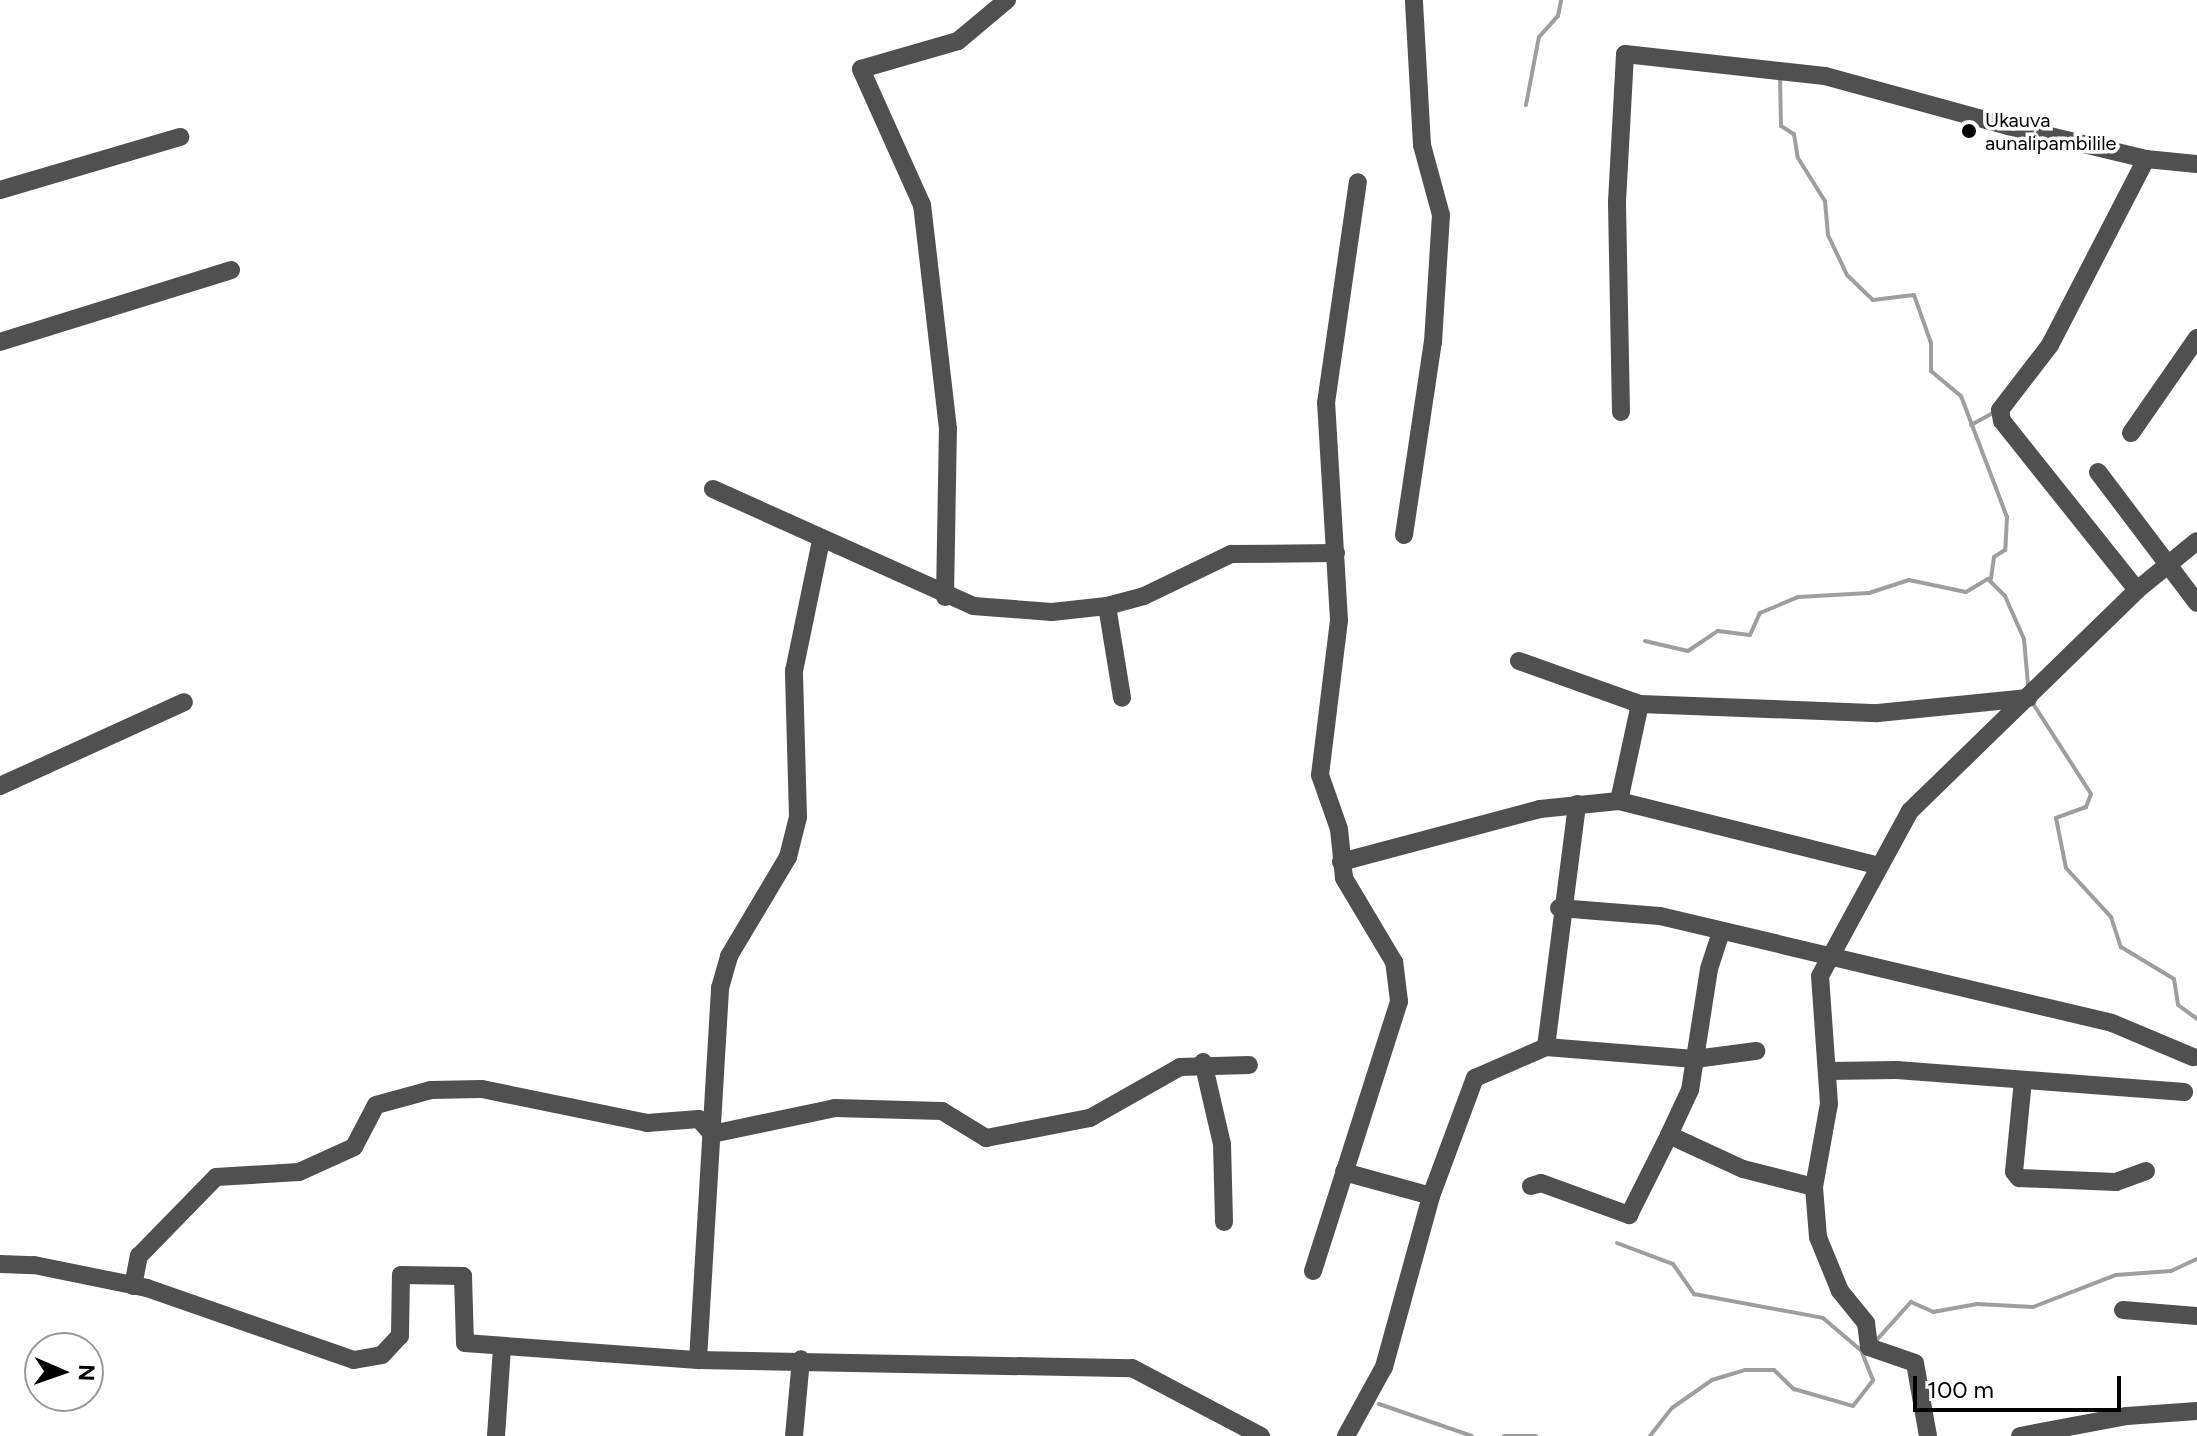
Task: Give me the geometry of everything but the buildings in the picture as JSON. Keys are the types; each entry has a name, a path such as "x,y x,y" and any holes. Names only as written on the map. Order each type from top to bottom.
{"street":[{"path":"945,597 948,429 922,205 861,69 958,41 1007,0"},
{"path":"1404,535 1433,342 1441,215 1422,145 1414,0"},
{"path":"1621,412 1617,202 1625,54 1825,76 2146,159 2197,164"},
{"path":"0,190 180,137"},
{"path":"2137,590 2002,421 2000,410 2050,345 2146,159"},
{"path":"1313,1271 1397,1013 1399,984 1394,962 1356,907 1341,862 1339,829 1320,775 1339,620 1326,403 1358,182"},
{"path":"0,342 231,270"},
{"path":"2131,433 2197,338"},
{"path":"2098,472 2172,563 2197,603"},
{"path":"713,489 945,597 973,606 1052,612 1107,606 1144,596 1231,554 1336,553"},
{"path":"698,1360 720,988 736,944 788,857 798,817 794,671 821,541"},
{"path":"1928,1436 1915,1363 1869,1347 1866,1323 1840,1291 1821,1248 1814,1187 1829,1104 1818,995 1830,961 1876,865 1910,811 2137,590 2197,541"},
{"path":"1107,606 1122,698"},
{"path":"1519,661 1640,704 1878,713 2028,698"},
{"path":"0,786 184,702"},
{"path":"1619,801 1640,704"},
{"path":"1341,862 1577,804 1619,801 1876,865"},
{"path":"1546,1047 1559,908 1577,804"},
{"path":"1559,908 1660,916 1830,961 2112,1023 2193,1057"},
{"path":"1531,1186 1541,1183 1629,1215 1690,1090 1721,932"},
{"path":"1346,1436 1384,1367 1431,1196 1475,1078 1546,1047 1695,1059 1756,1051"},
{"path":"712,1134 848,1108 942,1111 978,1136 1021,1135 1090,1118 1180,1067 1203,1062 1249,1065"},
{"path":"1203,1062 1222,1144 1224,1222"},
{"path":"1827,1071 2023,1080 2184,1092"},
{"path":"2023,1080 2014,1172 2019,1178 2116,1182 2146,1171"},
{"path":"133,1286 139,1256 216,1177 299,1172 354,1147 376,1105 431,1090 482,1089 647,1123 699,1119 712,1134"},
{"path":"1669,1135 1743,1169 1814,1187"},
{"path":"1344,1172 1431,1196"},
{"path":"0,1264 34,1265 133,1286 354,1360 382,1355 400,1336 401,1275 463,1276 465,1343 502,1349 698,1360 801,1359 1132,1368 1261,1436"},
{"path":"2123,1310 2197,1316"},
{"path":"496,1436 502,1349"},
{"path":"794,1436 801,1359"},
{"path":"2020,1436 2197,1411"}],"waterway":[{"path":"1526,105 1539,37 1558,16 1561,0"},
{"path":"1780,77 1781,126 1794,134 1798,158 1825,201 1828,235 1847,275 1873,300 1914,295 1931,343 1931,371 1961,396 2007,517 2005,550 1994,557 1991,579"},
{"path":"1971,425 1994,412"},
{"path":"1645,641 1688,651 1718,631 1750,635 1760,613 1798,597 1869,593 1909,580 1966,592 1988,579 2005,596 2024,639 2028,685"},
{"path":"2032,702 2091,794 2086,807 2056,818 2066,868 2111,917 2121,947 2174,979 2178,1005 2197,1019"},
{"path":"1617,1243 1673,1264 1694,1294 1823,1318 1863,1352"},
{"path":"1873,1344 1911,1302 1933,1312 1977,1304 2033,1307 2116,1275 2171,1271 2197,1259"},
{"path":"1650,1436 1672,1408 1712,1380 1745,1370 1774,1370 1794,1389 1853,1406 1873,1380 1862,1353"},
{"path":"1379,1404 1472,1436"},
{"path":"1504,1436 1536,1436"}],"place":[{"name":"Ukauva aunalipambilile","path":"1969,131"}]}
